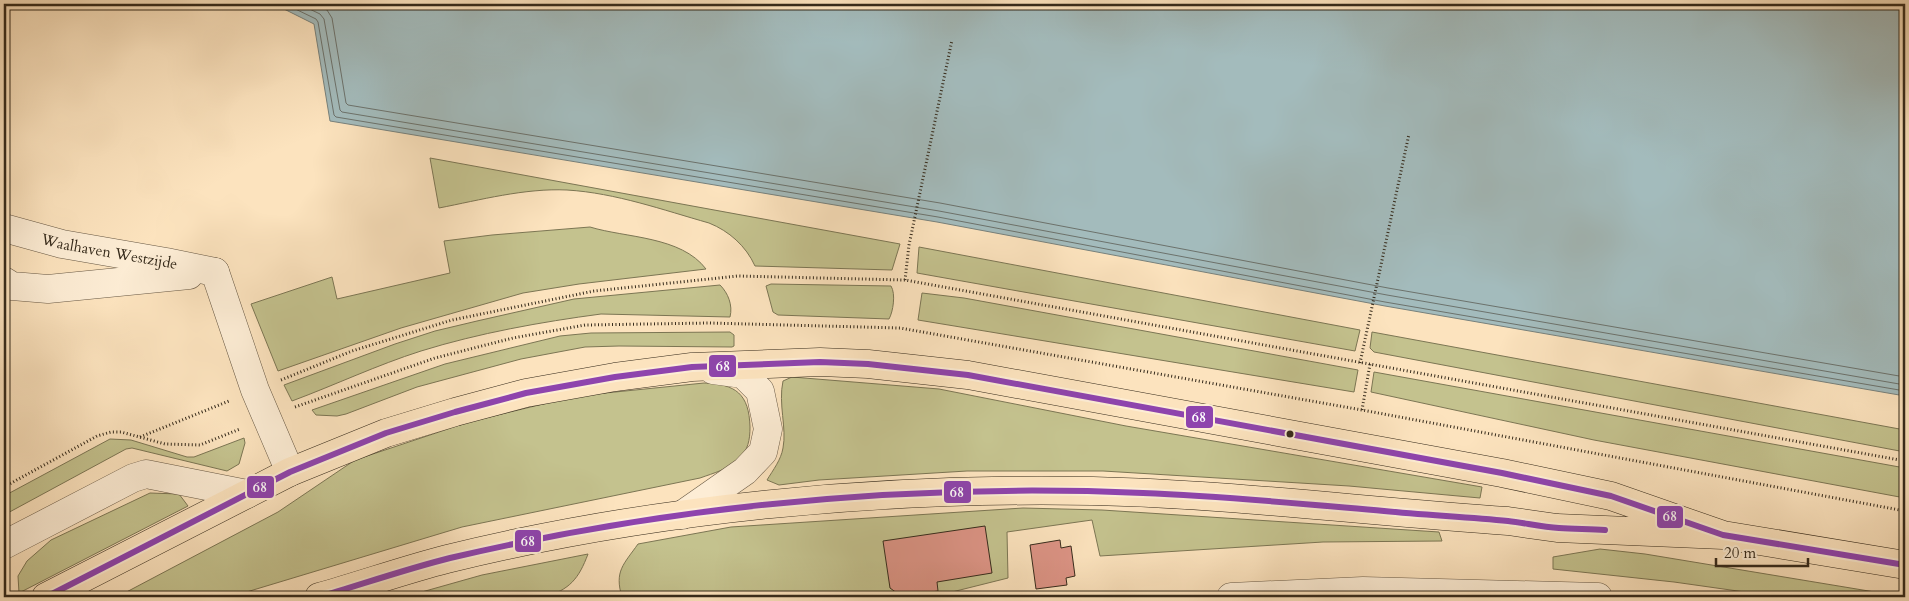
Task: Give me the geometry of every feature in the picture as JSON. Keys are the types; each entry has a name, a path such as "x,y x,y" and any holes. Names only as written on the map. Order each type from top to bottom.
{"main road":[{"path":"46,597 290,472 386,433 455,412 526,393 615,377 692,367 820,362 868,364 968,375 1502,473 1611,496 1723,535"},
{"path":"320,597 445,560 533,540 682,515 754,506 956,492 1093,491 1184,495 1508,521 1557,528 1723,535 1905,565"}],"street":[{"name":"Waalhaven Westzijde","path":"4,228 62,244 215,272"},
{"name":"Waalhaven Westzijde","path":"4,281 12,286 48,289 215,272"},
{"path":"215,272 255,390 290,472"},
{"path":"682,515 745,471 763,452 768,429 760,391 743,374 692,367"},
{"path":"4,545 133,478 146,474 246,494"},
{"path":"1231,597 1363,592 1598,597"}],"path":[{"path":"906,280 909,245 952,40"},
{"path":"1360,363 1409,134"},
{"path":"139,437 352,351 452,320 594,291 738,276 906,280 1905,461"},
{"path":"1362,410 1370,364"}],"shaded area":[{"path":"430,158 900,244 892,270 755,266 742,246 716,226 621,198 585,192 551,190 503,195 439,208"},
{"path":"590,227 668,244 695,258 706,269 579,284 523,293 401,328 278,371 251,304 332,277 337,299 450,273 444,241"},
{"path":"919,247 1360,330 1355,351 917,273"},
{"path":"771,284 891,286 894,298 893,308 889,319 778,315 773,312 766,286"},
{"path":"720,285 729,300 731,308 730,317 601,314 578,317 533,324 421,351 388,362 292,401 284,385 395,344 435,331 477,321 574,299"},
{"path":"922,293 964,298 1358,370 1354,392 918,320"},
{"path":"730,332 734,335 734,346 732,347 585,347 521,359 417,387 346,414 337,416 316,415 312,410 445,364 560,336 591,333"},
{"path":"1372,332 1905,430 1905,452 1374,352 1370,348"},
{"path":"1374,372 1905,468 1905,498 1594,440 1371,392"},
{"path":"792,377 939,389 1126,426 1482,487 1480,498 1349,486 1103,471 967,471 819,480 779,485 767,480 782,452 784,440 783,381"},
{"path":"704,383 725,386 739,393 747,406 750,436 745,452 739,459 726,468 700,478 462,527 230,597 117,597 278,512 355,460 469,422 576,396"},
{"path":"244,438 245,443 239,464 227,471 132,448 126,449 4,515 4,496 110,439 131,440 187,457 194,457"},
{"path":"150,493 179,494 188,506 19,593 18,576 27,561 51,540"},
{"path":"1023,508 1102,510 1439,532 1442,541 1323,542 1100,556 1092,520 1007,532 1008,578 932,597 622,597 620,588 619,581 622,568 638,544 731,527"},
{"path":"1600,549 1645,554 1905,597 1780,597 1674,582 1553,569 1553,557"},
{"path":"588,554 581,570 567,587 544,597 404,597 482,575"}],"water":[{"path":"274,4 1905,4 1905,396 1385,306 937,222 330,121 314,24"}],"building":[{"path":"985,526 992,573 937,582 938,591 901,596 890,588 883,541"},
{"path":"1060,540 1061,548 1071,546 1075,576 1066,578 1067,585 1036,589 1030,545"}],"transit line":[{"name":"68","path":"46,597 290,472 386,433 455,412 526,393 615,377 692,367 820,362 868,364 968,375 1502,473 1611,496 1723,535 1905,565"},
{"name":"68","path":"319,597 450,558 621,524 795,502 882,495 969,491 1173,494 1605,530"}]}
